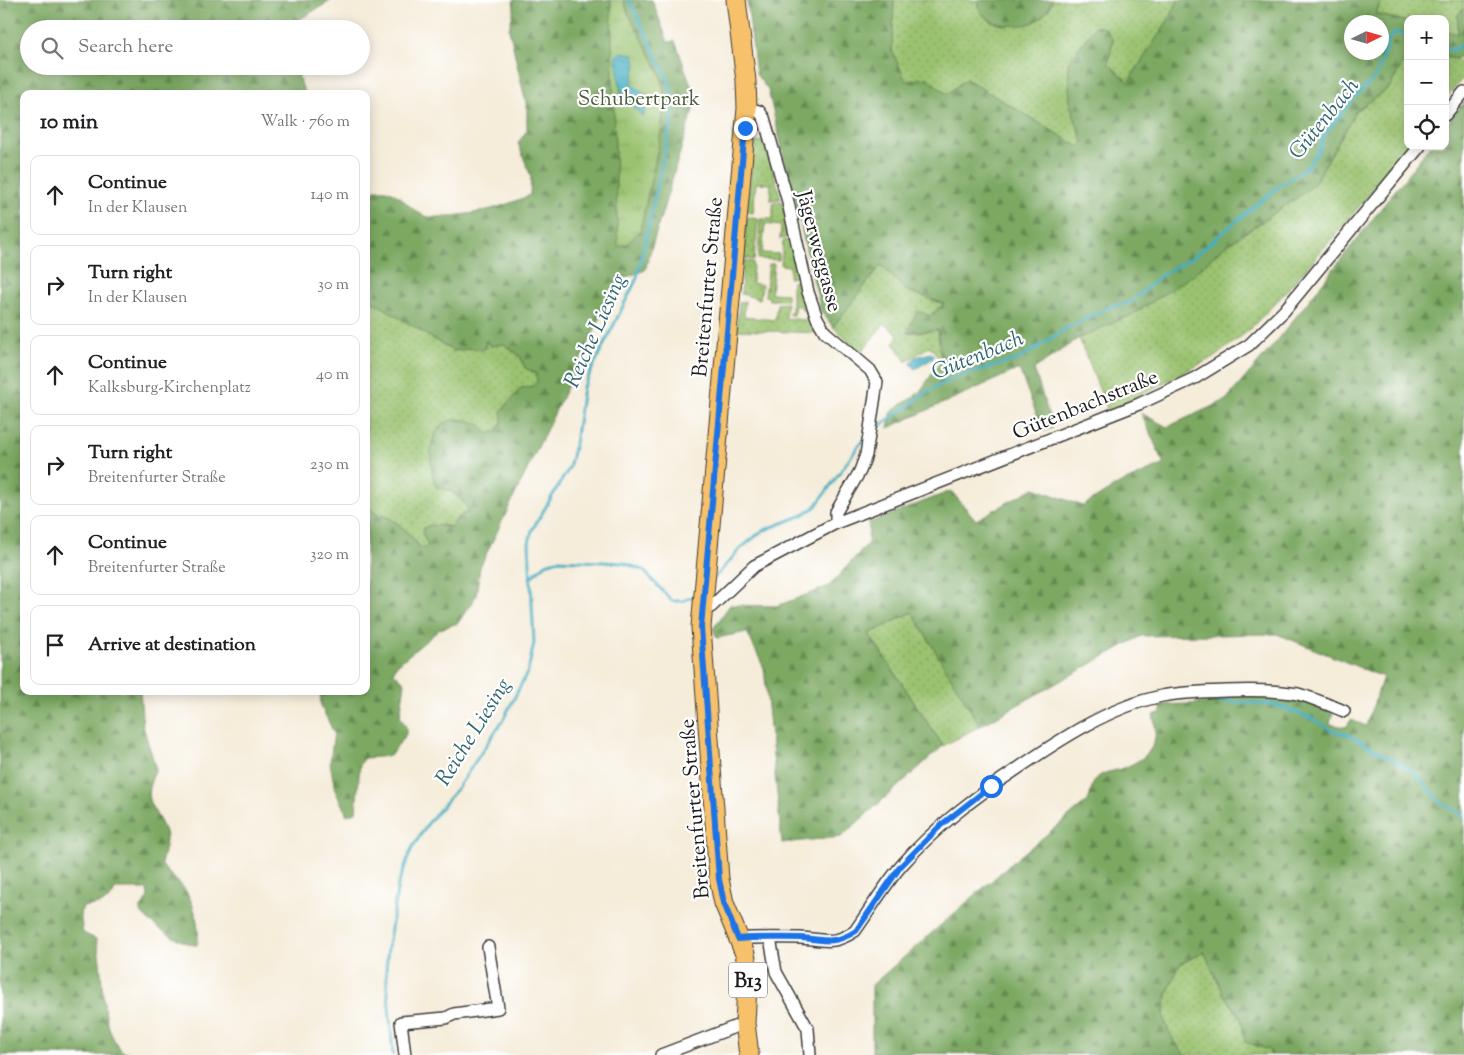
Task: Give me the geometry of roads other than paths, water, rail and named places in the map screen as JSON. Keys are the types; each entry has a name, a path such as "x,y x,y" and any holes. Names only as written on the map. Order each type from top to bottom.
{"main road":[{"name":"Breitenfurter Straße","path":"736,0 746,81 747,108 701,627 719,879 724,903 744,954 748,975 746,1043"}],"street":[{"path":"1449,110 1464,92"},
{"name":"Jägerweggasse","path":"747,108 760,111 764,118 787,198 808,292 817,318 826,332 870,370 877,382 868,445 860,471 836,512 836,523"},
{"name":"Gütenbachstraße","path":"702,607 712,606 754,566 836,523 1139,404 1195,378 1235,356 1256,340 1284,311 1417,150"},
{"path":"738,939 800,938 825,942 837,941 856,931 900,867 941,825 991,786 1062,738 1102,717 1160,696 1242,690 1298,694 1344,711"},
{"path":"770,938 776,972 808,1029 810,1055"},
{"path":"405,1055 401,1022 446,1018 454,1014 498,1008 488,947"},
{"path":"661,1055 746,1043"}],"water":[{"path":"621,52 633,54 636,63 632,84 646,95 647,105 643,117 621,95 616,56"},
{"path":"931,353 934,355 932,359 915,369 910,364 916,357"}],"waterway":[{"name":"Reiche Liesing","path":"393,1055 386,969 398,885 411,850 426,826 459,786 503,720 528,671 534,643 529,543 532,530 569,468 575,444 583,387 637,278 672,119 672,92 668,79 629,0"},
{"name":"Gütenbach","path":"874,430 930,390 958,377 1021,358 1067,328 1109,307 1131,302 1160,276 1193,257 1278,187 1307,167 1320,148 1324,135 1354,98 1376,77 1388,41 1392,35 1398,33 1404,34"},
{"name":"Gütenbach","path":"1449,50 1453,50 1464,44"},
{"name":"Gütenbach","path":"712,581 740,549 762,531 803,515 816,506 865,437"},
{"name":"Gütenbach","path":"530,578 546,564 558,560 624,563 643,570 672,601 683,601 696,595"},
{"path":"1207,700 1276,705 1313,719 1331,730 1349,735 1413,771 1440,802 1464,816"}],"park label":[{"name":"Schubertpark","path":"639,98"}]}
